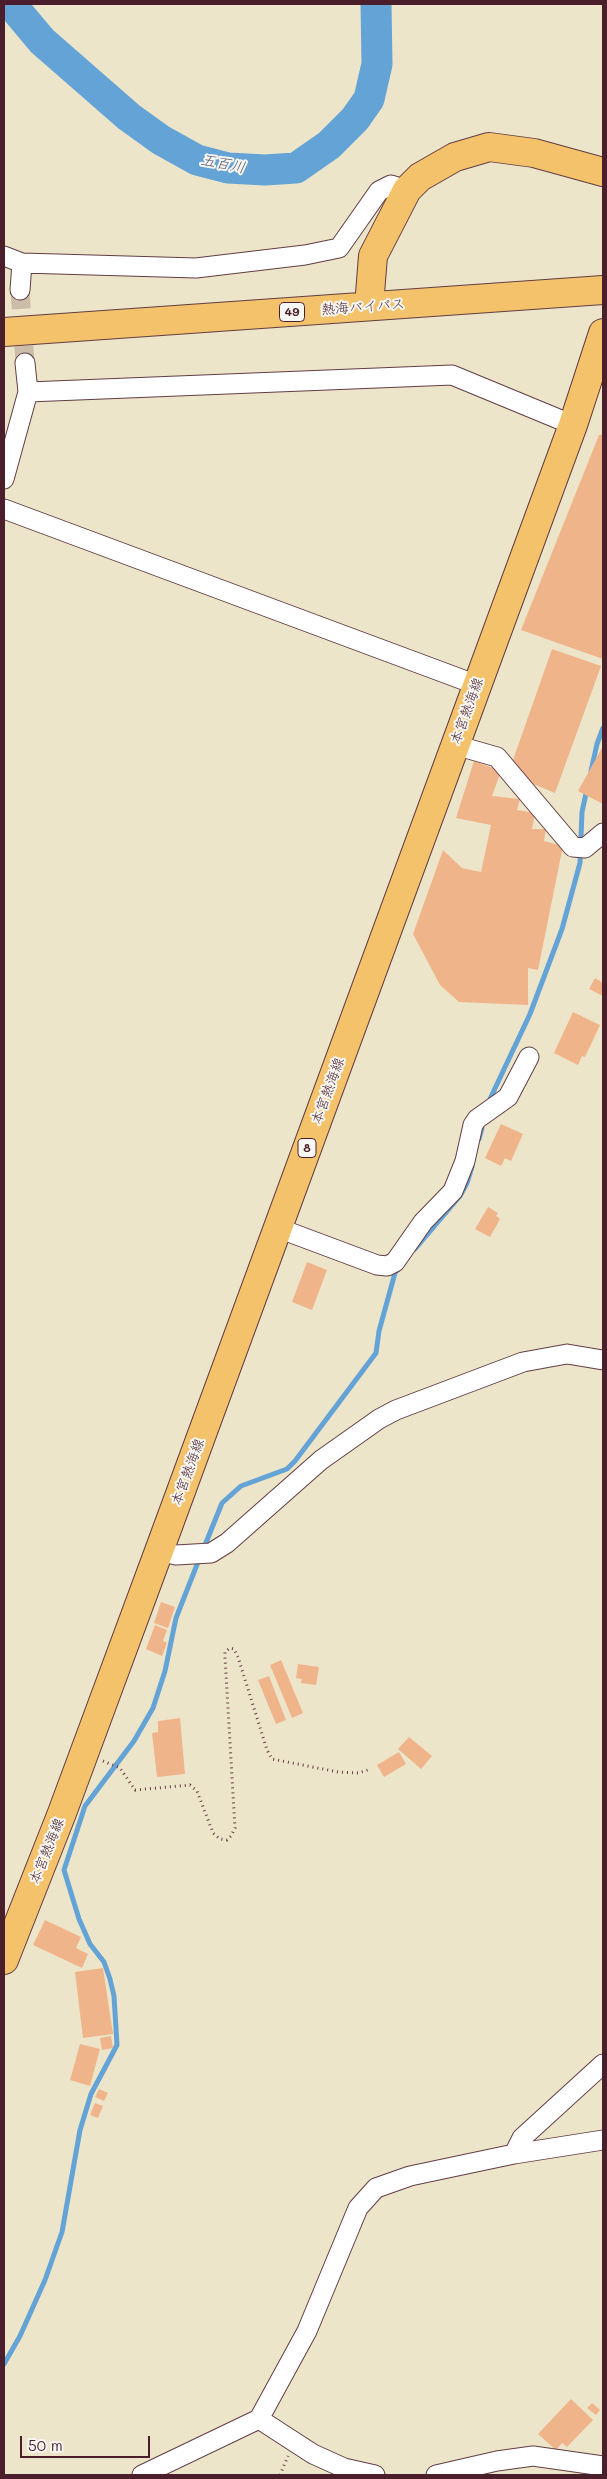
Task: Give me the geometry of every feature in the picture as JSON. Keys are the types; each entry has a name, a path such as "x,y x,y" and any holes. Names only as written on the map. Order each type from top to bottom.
{"main road":[{"path":"369,306 374,256 407,190 420,177 455,157 489,147 534,153 603,172"},
{"name":"熱海バイパス","path":"4,332 592,291"},
{"name":"本宮熱海線","path":"4,1960 83,1757 278,1228 572,425 603,333"}],"street":[{"path":"4,256 22,262 196,268 306,255 339,248 379,191 390,185 407,190"},
{"path":"20,290 22,262"},
{"path":"4,479 28,392 25,363"},
{"path":"28,392 452,375 572,425"},
{"path":"4,509 477,685"},
{"path":"455,745 497,756 573,847 585,848 603,833"},
{"path":"278,1228 377,1265 387,1266 396,1262 422,1222 453,1191 465,1162 473,1125 477,1119 508,1097 529,1057"},
{"path":"159,1551 176,1555 211,1553 321,1460 379,1419 396,1410 523,1362 567,1354 603,1360"},
{"path":"514,2154 522,2138 603,2064"},
{"path":"142,2475 260,2419 307,2331 351,2221 368,2196 383,2184 410,2176 514,2154 603,2140"},
{"path":"260,2419 313,2454 344,2468 375,2475"},
{"path":"436,2475 497,2461 533,2456 603,2466"}],"path":[{"path":"83,1757 116,1765 126,1773 136,1790 190,1785 197,1792 213,1833 220,1840 226,1840 231,1836 235,1828 225,1657 225,1652 230,1648 234,1649 238,1657 266,1750 272,1759 338,1772 358,1773 368,1770"}],"building":[{"path":"603,434 603,659 521,630 599,435"},
{"path":"552,649 601,666 555,793 531,783 513,760"},
{"path":"603,746 603,804 578,791"},
{"path":"474,761 501,771 492,796 520,799 517,810 535,813 532,829 546,829 544,841 563,846 538,970 528,968 528,1005 459,1002 440,985 413,934 443,850 462,868 481,872 491,825 456,818"},
{"path":"595,978 603,983 603,996 589,989"},
{"path":"573,1012 600,1025 585,1057 582,1056 578,1065 554,1053"},
{"path":"501,1124 523,1134 511,1161 505,1158 501,1166 485,1158"},
{"path":"488,1207 498,1213 496,1216 500,1219 490,1237 475,1229"},
{"path":"307,1262 327,1270 312,1310 292,1302"},
{"path":"161,1602 175,1607 168,1628 154,1623"},
{"path":"155,1625 167,1630 163,1641 167,1643 162,1656 146,1649"},
{"path":"281,1660 303,1713 292,1718 270,1665"},
{"path":"298,1664 319,1667 316,1685 301,1683 302,1679 296,1678"},
{"path":"269,1676 286,1720 276,1724 258,1680"},
{"path":"180,1718 185,1774 157,1777 152,1733 158,1732 158,1721"},
{"path":"409,1737 432,1756 421,1769 398,1749"},
{"path":"399,1752 406,1764 384,1777 377,1765"},
{"path":"45,1920 81,1937 76,1948 88,1954 82,1968 33,1945"},
{"path":"103,1968 113,2034 83,2038 75,1972"},
{"path":"111,2036 113,2048 102,2050 100,2038"},
{"path":"80,2044 100,2049 90,2086 70,2080"},
{"path":"99,2089 108,2093 104,2101 95,2097"},
{"path":"95,2103 103,2106 98,2118 90,2115"},
{"path":"571,2399 593,2420 567,2447 562,2443 556,2450 538,2434"},
{"path":"592,2403 600,2410 596,2415 587,2408"}],"waterway":[{"name":"五百川","path":"11,4 42,41 129,117 161,140 197,160 228,168 265,170 296,168 329,145 355,119 369,99 377,64 376,4"},
{"path":"591,771 603,728"},
{"path":"490,1099 530,1014 562,929 580,863 582,812 587,789"},
{"path":"479,1139 482,1128"},
{"path":"415,1249 460,1196 472,1167"},
{"path":"203,1550 222,1503 241,1486 287,1469 376,1353 379,1331 395,1273 398,1269"},
{"path":"4,2364 20,2336 45,2280 62,2232 80,2130 91,2094 117,2045 114,1996 110,1979 104,1962 90,1944 79,1919 64,1870 85,1806 134,1741 153,1708 165,1671 176,1618 200,1557"}],"tunnel":[{"path":"20,290 25,363"}]}
